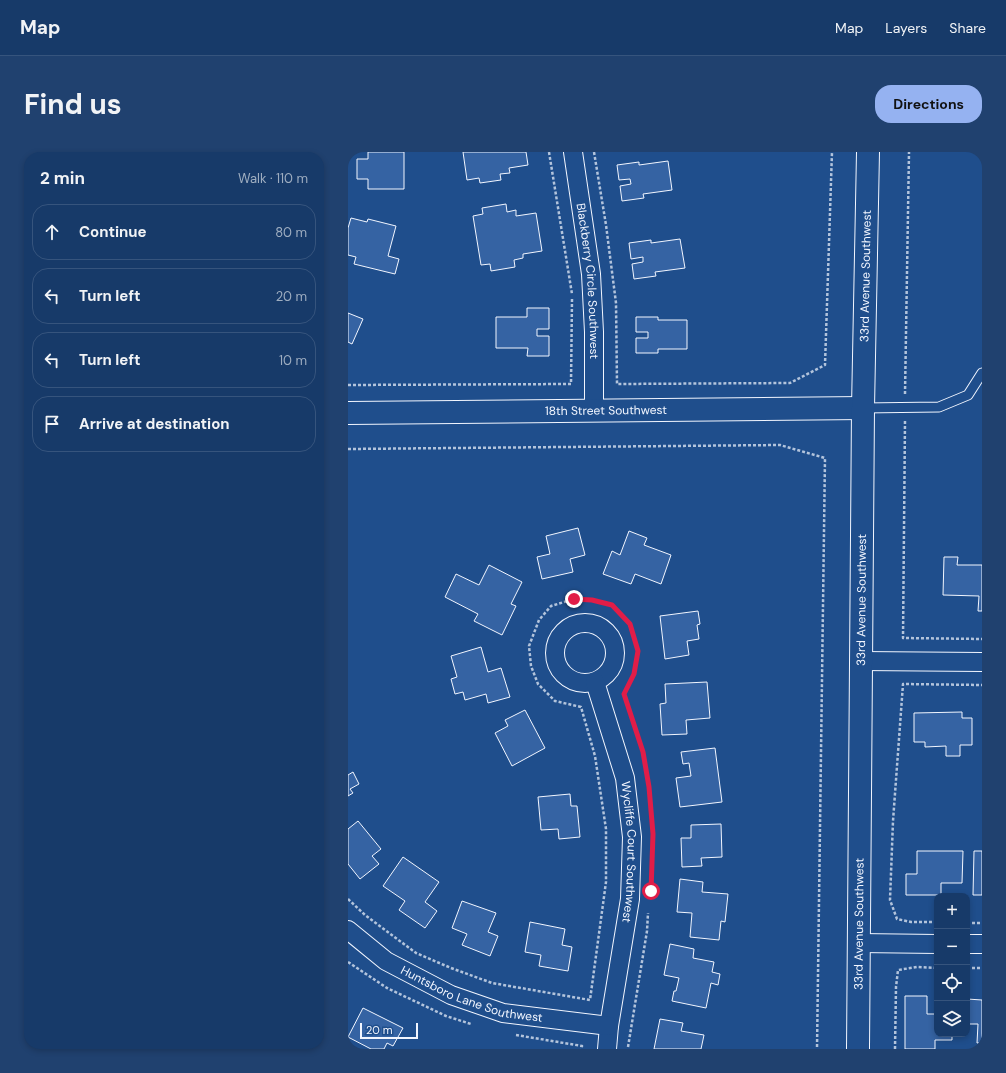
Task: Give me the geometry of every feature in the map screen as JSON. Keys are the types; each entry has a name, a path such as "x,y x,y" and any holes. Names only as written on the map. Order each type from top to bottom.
{"street":[{"name":"Blackberry Circle Southwest","path":"573,152 591,274 594,332 594,410"},
{"name":"33rd Avenue Southwest","path":"858,1049 863,408 868,152"},
{"name":"18th Street Southwest","path":"348,413 863,408"},
{"path":"861,661 982,662"},
{"name":"Wycliffe Court Southwest","path":"595,682 625,778 632,837 630,899 606,1049"},
{"name":"Huntsboro Lane Southwest","path":"348,930 386,961 451,995 503,1013 609,1026"},
{"path":"859,942 934,944"},
{"path":"970,944 982,944"}],"lane":[{"path":"863,408 939,407 968,395 982,373"}],"path":[{"path":"348,386 571,384 572,295 549,152"},
{"path":"594,152 606,225 616,303 618,384 790,383 825,365 832,152"},
{"path":"909,152 903,638 982,639"},
{"path":"348,449 780,445 825,458 817,1049"},
{"path":"348,898 365,915 416,953 492,983 590,1000 606,882 606,829 595,756 581,707 555,701 538,684 531,666 529,646 539,620 551,606 574,599 592,600 612,605 630,624 638,651 634,674 624,694 643,752 649,787 653,841"},
{"path":"934,922 911,922 897,919 890,900 893,821 903,684 982,685"},
{"path":"627,1049 649,911"},
{"path":"970,923 982,923"},
{"path":"895,1049 896,987 898,970 934,968"},
{"path":"970,968 982,968"}],"building":[{"path":"368,152 404,152 404,189 368,189 368,179 357,179 357,159 368,159"},
{"path":"463,152 526,152 528,165 509,168 510,173 500,174 501,180 480,183 479,178 467,180"},
{"path":"668,161 672,190 643,194 644,198 622,201 620,186 631,184 630,179 619,180 617,165 639,162 639,165"},
{"path":"506,204 507,212 516,210 516,216 536,213 542,251 523,254 523,258 514,260 515,267 491,271 490,264 481,265 473,216 483,214 482,208"},
{"path":"351,218 367,222 368,219 396,226 388,256 399,259 395,274 354,264 356,257 348,255 348,228"},
{"path":"680,239 685,268 655,272 656,276 634,279 632,264 643,262 643,257 631,259 629,243 651,240 651,243"},
{"path":"527,308 549,308 549,329 537,329 537,336 549,336 549,356 527,356 528,348 496,348 496,317 527,317"},
{"path":"348,313 363,319 352,344 348,342"},
{"path":"636,317 658,317 658,320 687,320 687,349 658,349 658,353 636,353 636,338 648,338 648,332 636,332"},
{"path":"578,528 585,555 570,559 573,572 542,579 537,557 550,554 546,536"},
{"path":"629,531 647,538 644,545 671,555 661,584 635,574 631,584 603,574 612,551 620,555"},
{"path":"944,557 958,557 957,565 982,565 982,611 978,611 979,596 943,595"},
{"path":"489,565 522,582 511,604 516,606 502,635 474,621 478,614 445,597 456,574 479,585"},
{"path":"698,611 700,624 697,625 699,639 687,641 689,655 665,659 660,616"},
{"path":"481,647 488,672 501,668 510,697 488,703 486,694 465,700 463,692 455,694 451,679 457,677 451,656"},
{"path":"707,682 710,718 686,720 687,734 662,735 660,704 666,703 665,684"},
{"path":"525,710 545,748 512,766 495,733 508,726 505,720"},
{"path":"962,712 962,718 972,718 972,745 960,745 960,756 946,756 946,746 925,747 925,742 914,742 914,713"},
{"path":"715,748 722,802 680,807 676,778 691,776 689,763 683,764 681,752"},
{"path":"353,772 359,784 350,789 353,793 348,796 348,775"},
{"path":"570,794 571,806 577,806 580,837 559,839 558,829 541,830 538,797"},
{"path":"358,821 381,849 372,856 379,864 360,879 348,864 348,829"},
{"path":"721,824 722,857 701,858 702,866 682,867 681,838 691,838 691,825"},
{"path":"917,851 963,851 962,883 941,883 941,893 934,893 934,895 906,895 906,874 917,874"},
{"path":"974,851 982,851 982,895 973,895"},
{"path":"403,857 439,882 425,902 437,911 425,928 399,910 405,901 383,886"},
{"path":"680,879 703,882 702,892 728,894 725,922 721,921 719,940 690,937 692,913 677,912"},
{"path":"462,901 496,913 488,932 498,936 490,956 462,945 467,934 452,928"},
{"path":"530,922 565,929 562,945 572,947 568,971 539,966 541,955 525,952"},
{"path":"670,944 694,949 693,958 714,962 712,972 720,974 718,985 711,983 706,1008 672,1001 679,978 664,975"},
{"path":"905,996 927,996 927,1014 934,1014 934,1037 952,1037 952,1040 935,1040 935,1049 905,1049"},
{"path":"970,999 982,1000 982,1043 977,1043 978,1024 970,1024"},
{"path":"363,1008 403,1028 393,1046 387,1043 384,1049 371,1049 348,1037"},
{"path":"660,1019 683,1023 681,1031 704,1035 701,1049 654,1049"}],"route":[{"path":"574,599 592,600 612,605 630,624 638,651 634,674 624,694 643,752 649,787 653,834 651,891"}]}
